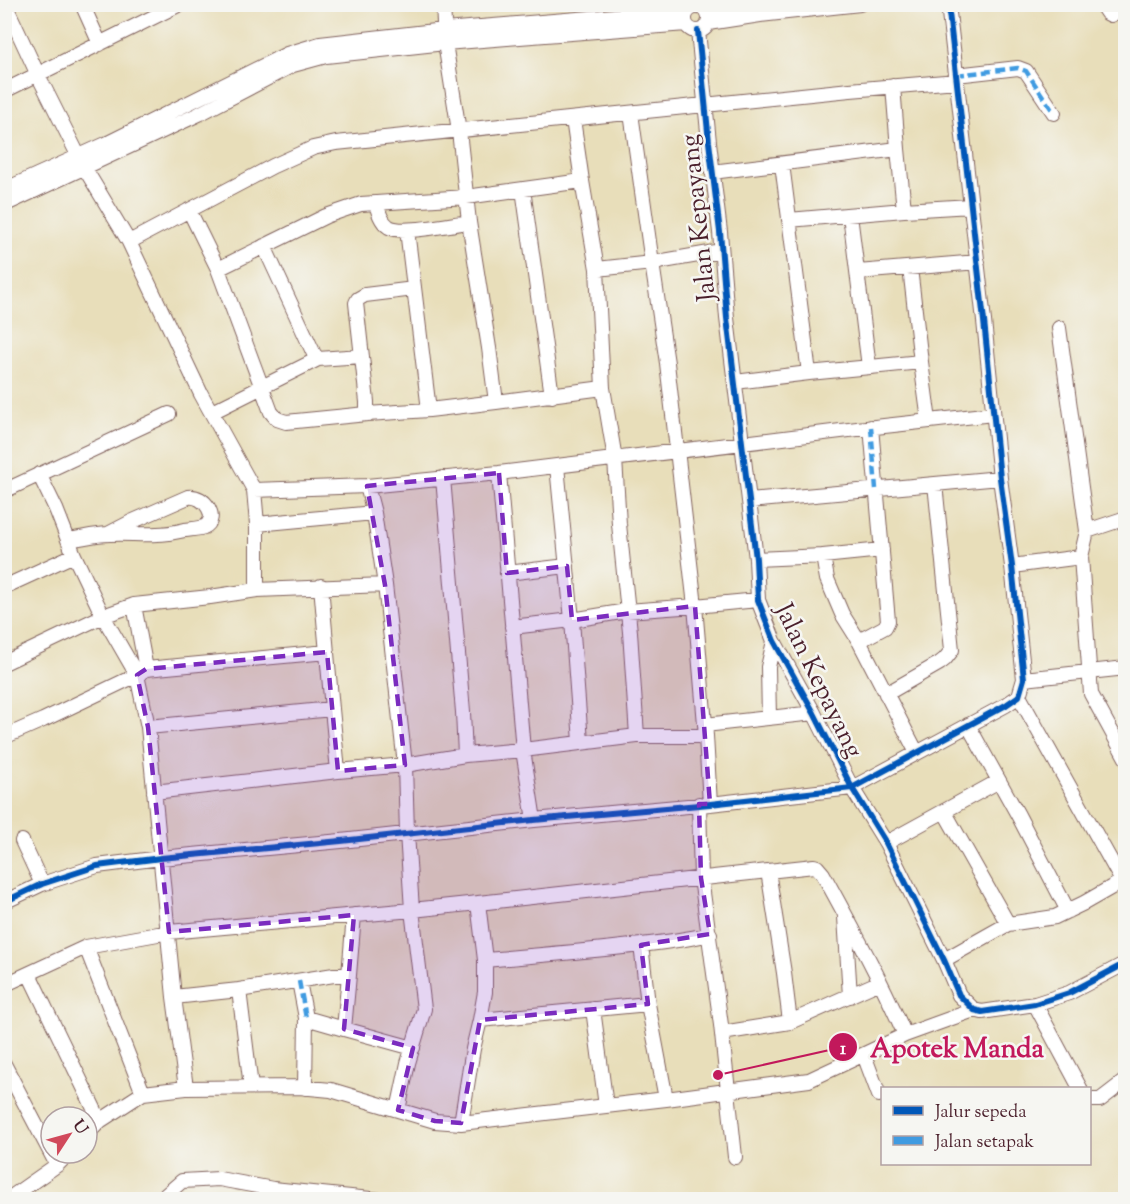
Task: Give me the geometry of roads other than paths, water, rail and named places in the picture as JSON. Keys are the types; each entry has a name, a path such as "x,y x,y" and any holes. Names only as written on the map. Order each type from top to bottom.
{"street":[{"path":"5,4 82,161 129,242 201,394 254,490 257,524 256,590"},
{"path":"82,4 100,44"},
{"path":"4,91 180,4"},
{"path":"443,4 445,36 469,222 496,402"},
{"path":"697,16 751,4"},
{"path":"4,190 200,114 293,65 326,56 445,36 697,16 760,15 860,4"},
{"path":"4,902 42,884 97,866 852,788 1019,696 1024,679 948,4"},
{"path":"1101,4 1111,15 1125,5"},
{"name":"Jalan Kepayang","path":"697,16 712,172 756,559 758,600 774,641 852,788 886,843 959,995 974,1010"},
{"path":"129,242 273,166 314,148 336,143 893,86 1018,68 1026,71 1054,113"},
{"path":"893,86 904,210"},
{"path":"631,113 667,363 695,606 705,730 705,804 701,878 710,934 735,1157"},
{"path":"573,119 597,269 603,388 615,459 637,736"},
{"path":"712,172 898,149"},
{"path":"4,205 82,161"},
{"path":"782,164 809,373"},
{"path":"218,269 326,216 361,204 466,197 582,181"},
{"path":"523,189 552,396"},
{"path":"376,203 380,217 387,226 400,231 469,222"},
{"path":"789,220 971,206"},
{"path":"189,210 218,269 271,412 277,419 286,423 429,410 603,388"},
{"path":"850,214 869,367"},
{"path":"407,230 429,410"},
{"path":"264,246 318,359"},
{"path":"597,269 721,251"},
{"path":"858,272 978,262"},
{"path":"910,268 929,421"},
{"path":"367,414 356,303 365,295 414,289"},
{"path":"1059,328 1087,531 1081,557 1091,694 1125,758"},
{"path":"212,412 318,359 362,356"},
{"path":"735,382 921,362"},
{"path":"4,491 169,414"},
{"path":"254,490 367,486 499,473 993,414"},
{"path":"859,641 885,627 888,621 871,427"},
{"path":"557,466 581,742"},
{"path":"499,473 523,750 534,820"},
{"path":"39,474 103,616 141,672"},
{"path":"443,478 465,754"},
{"path":"749,501 1000,478"},
{"path":"886,694 940,663 952,650 935,484"},
{"path":"367,486 374,513 385,585 405,765 412,910 424,1009 398,1110"},
{"path":"68,540 108,534 160,534 204,526 210,520 209,508 198,497 188,497 108,534"},
{"path":"257,524 374,513"},
{"path":"1087,531 1125,518"},
{"path":"756,559 882,550"},
{"path":"4,587 74,555"},
{"path":"823,556 827,579 842,614 859,641 917,753"},
{"path":"1012,566 1081,557"},
{"path":"507,573 567,566"},
{"path":"4,663 103,616 134,605 256,590 385,585"},
{"path":"321,586 338,771"},
{"path":"512,627 627,611 758,600"},
{"path":"134,605 174,997 186,1088"},
{"path":"770,718 768,667 774,641"},
{"path":"4,736 44,720 141,672 327,652"},
{"path":"1024,679 1125,668"},
{"path":"944,960 1008,924 1055,917 1124,883 1019,696"},
{"path":"148,727 332,709"},
{"path":"154,792 405,765 465,754 705,730 770,718 814,713"},
{"path":"968,725 1068,911"},
{"path":"886,843 999,781"},
{"path":"944,812 1008,924"},
{"path":"21,841 42,884"},
{"path":"4,985 86,947 168,932 412,910 814,866 818,867 823,874 844,913 905,1035"},
{"path":"768,871 790,1022"},
{"path":"461,1122 485,992 485,960 478,903"},
{"path":"844,913 849,996"},
{"path":"344,1029 354,915"},
{"path":"485,960 641,945 691,939 710,934"},
{"path":"641,945 648,1004 666,1099"},
{"path":"86,947 143,1093"},
{"path":"29,974 100,1121 143,1093 186,1088 305,1088 331,1090 435,1121 461,1122 808,1080 905,1035 974,1010 982,1012 1035,1004 1069,993 1125,963"},
{"path":"174,997 239,990 334,975 349,975"},
{"path":"298,981 306,1018 305,1088"},
{"path":"722,1033 790,1022 880,982"},
{"path":"239,990 251,1088"},
{"path":"480,1020 648,1004"},
{"path":"1035,1004 1079,1087"},
{"path":"593,1009 606,1106"},
{"path":"306,1018 413,1048"},
{"path":"864,1055 879,1095"},
{"path":"4,1064 39,1131"},
{"path":"1091,1100 1100,1100 1125,1080"},
{"path":"8,1194 57,1165"},
{"path":"160,1200 182,1181 219,1179 273,1194 381,1200"}],"place":[{"name":"Apotek Manda","path":"718,1075"}]}
